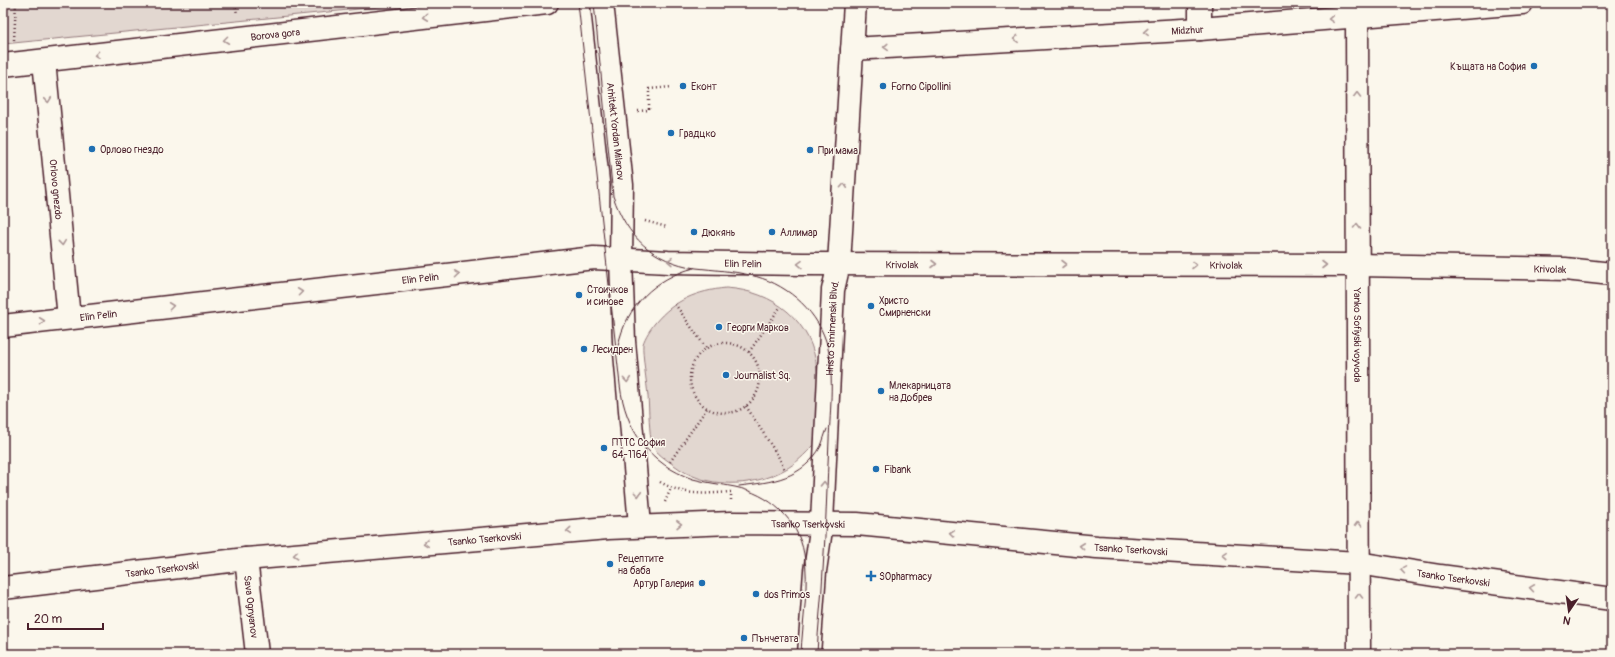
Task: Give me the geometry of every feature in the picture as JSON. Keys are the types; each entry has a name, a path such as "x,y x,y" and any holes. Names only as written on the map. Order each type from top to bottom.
{"street":[{"name":"Borova gora","path":"8,65 547,3"},
{"name":"Arhitekt Yordan Milanov","path":"602,3 622,185 621,259"},
{"name":"Hristo Smirnenski Blvd.","path":"809,654 815,571 822,523 833,290 839,264 855,3"},
{"path":"1200,3 1200,29"},
{"name":"Midzhur","path":"852,49 1200,29 1522,3"},
{"name":"Yanko Sofiyski voyvoda","path":"1357,17 1359,654"},
{"name":"Orlovo gnezdo","path":"44,61 69,318"},
{"name":"Elin Pelin","path":"3,326 594,258 668,262 839,264"},
{"path":"621,259 624,342 640,525"},
{"name":"Krivolak","path":"839,264 1358,265 1565,269 1612,274"},
{"name":"Tsanko Tserkovski","path":"3,588 246,559 640,525 822,523 857,524 1097,547 1358,563 1440,576 1612,599"},
{"name":"Sava Ognyanov","path":"246,559 257,654"}],"path":[{"path":"8,65 16,3"},
{"path":"649,89 672,87"},
{"path":"675,304 706,348"},
{"path":"749,352 781,306"},
{"path":"717,343 729,343 740,346 749,352 757,362 760,374 760,386 754,397 746,406 737,411 727,413 717,412 707,408 698,401 692,390 690,378 692,366 697,356 706,348 717,343"},
{"path":"746,406 778,456 785,470"},
{"path":"670,462 707,408"},
{"path":"656,479 671,488 686,493 706,494 731,492"},
{"path":"668,495 671,488"}],"shaded area":[{"path":"3,3 420,3 3,44"},
{"path":"726,288 744,290 760,295 775,302 788,312 808,337 814,353 817,371 814,445 788,468 771,476 743,483 714,482 686,473 656,450 652,444 650,434 648,396 643,355 643,344 645,338 655,323 670,308 696,294"}],"tram line":[{"path":"578,3 620,385 627,416 642,443 652,455 664,465 693,479 747,490 770,502 788,519 801,541 806,565 806,590 801,654"},
{"path":"594,3 613,196 626,224 643,245 666,260 680,265 696,268 763,278 786,290 806,307 821,329 826,341 829,352 831,390 825,538 817,654"},
{"path":"618,346 628,318 635,306 644,296 667,279 694,268"},
{"path":"739,486 763,483 786,477 796,472 814,457 821,446 827,429"}],"place":[{"name":"Къщата на София","path":"1534,66"},
{"name":"Еконт","path":"683,86"},
{"name":"Forno Cipollini","path":"883,86"},
{"name":"Градцко","path":"671,133"},
{"name":"Орлово гнездо","path":"92,149"},
{"name":"При мама","path":"810,150"},
{"name":"Дюкянь","path":"694,232"},
{"name":"Аллимар","path":"772,232"},
{"name":"Стоичков и синове","path":"579,295"},
{"name":"Христо Смирненски","path":"871,306"},
{"name":"Георги Марков","path":"719,327"},
{"name":"Лесидрен","path":"584,349"},
{"name":"Journalist Sq.","path":"726,375"},
{"name":"Млекарницата на Добрев","path":"881,391"},
{"name":"ПТТС София 64-1164","path":"604,448"},
{"name":"Fibank","path":"876,469"},
{"name":"Рецептите на баба","path":"610,564"},
{"name":"SOpharmacy","path":"871,576"},
{"name":"Артур Галерия","path":"702,583"},
{"name":"dos Primos","path":"756,594"},
{"name":"Пънчетата","path":"744,638"}]}
